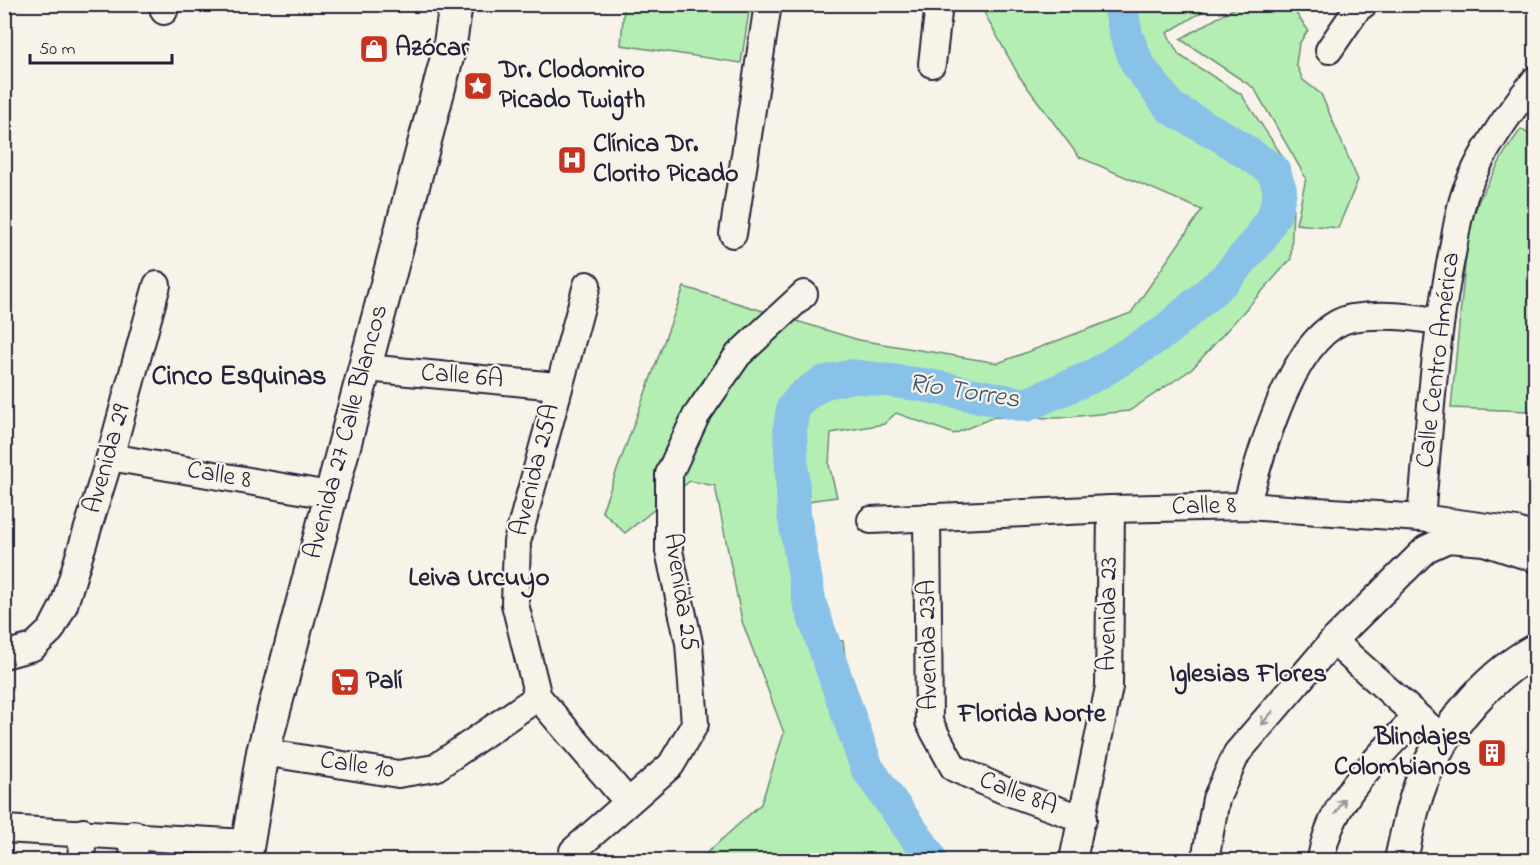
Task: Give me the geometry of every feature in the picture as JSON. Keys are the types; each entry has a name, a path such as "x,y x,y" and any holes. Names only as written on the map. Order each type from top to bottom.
{"main road":[{"name":"Avenida 27 Calle Blancos","path":"246,852 262,752 449,50 456,4"},
{"path":"1401,861 1412,807 1429,765 1444,740 1478,696 1509,668 1536,650"}],"street":[{"path":"734,234 768,4"},
{"path":"932,64 939,4"},
{"path":"1329,50 1357,9 1364,4"},
{"name":"Calle Centro América","path":"1421,518 1439,321 1467,189 1520,98 1536,79"},
{"name":"Avenida 29","path":"4,656 33,646 51,630 64,605 110,457 157,285"},
{"name":"Avenida 25A","path":"587,285 557,386 517,542 515,604 538,697 628,802"},
{"name":"Avenida 25","path":"573,851 671,765 695,724 689,643 669,551 669,474 696,416 738,354 804,294"},
{"path":"1246,506 1262,452 1296,365 1320,335 1350,318 1397,316 1439,321"},
{"name":"Calle 6A","path":"366,368 557,386"},
{"name":"Calle 8","path":"110,457 329,495"},
{"name":"Calle 8","path":"871,520 1111,508 1246,506 1421,518 1517,531 1536,538"},
{"name":"Avenida 23","path":"1073,861 1109,687 1111,508"},
{"name":"Avenida 23A","path":"927,517 929,722 954,768"},
{"path":"1205,861 1216,799 1237,753 1333,641 1426,549 1448,539 1484,542 1536,559"},
{"path":"1333,641 1444,740"},
{"name":"Calle 10","path":"262,752 398,774 435,768 538,697"},
{"path":"1321,861 1323,841 1340,805 1416,717"},
{"name":"Calle 8A","path":"954,768 1008,792 1083,819"},
{"path":"4,829 134,834 246,852"},
{"path":"81,861 82,832"},
{"path":"133,861 134,834"}],"green space":[{"path":"624,5 750,5 741,63 621,45"},
{"path":"980,5 1213,5 1167,33 1179,55 1241,94 1289,166 1293,207 1291,259 1192,369 1129,411 1058,418 994,417 954,434 896,413 884,424 831,433 829,465 837,497 814,500 787,518 793,560 817,596 811,639 843,641 859,762 947,860 699,860 761,804 784,733 742,621 715,486 690,481 625,533 602,511 684,287 859,340 998,363 1131,313 1202,210 1079,157 1019,76"},
{"path":"1240,5 1290,5 1308,30 1299,44 1296,64 1303,80 1321,94 1358,180 1338,228 1296,224 1306,178 1254,88 1180,39"},
{"path":"1521,129 1536,139 1535,440 1527,437 1529,411 1451,408 1468,234 1479,200 1505,152"}],"waterway":[{"name":"Río Torres","path":"930,860 867,768 810,605 794,515 790,428 793,408 803,396 822,383 852,376 924,385 1026,405 1095,375 1163,333 1225,279 1260,239 1275,213 1280,190 1273,170 1223,137 1171,108 1138,65 1126,35 1120,4"}],"place":[{"name":"Azócar","path":"374,49"},
{"name":"Dr. Clodomiro Picado Twigth","path":"478,86"},
{"name":"Clínica Dr. Clorito Picado","path":"572,160"},
{"name":"Palí","path":"345,682"},
{"name":"Blindajes Colombianos","path":"1492,753"}],"district":[{"name":"Cinco Esquinas","path":"239,377"},
{"name":"Leiva Urcuyo","path":"479,578"},
{"name":"Iglesias Flores","path":"1248,674"},
{"name":"Florida Norte","path":"1032,714"}]}
